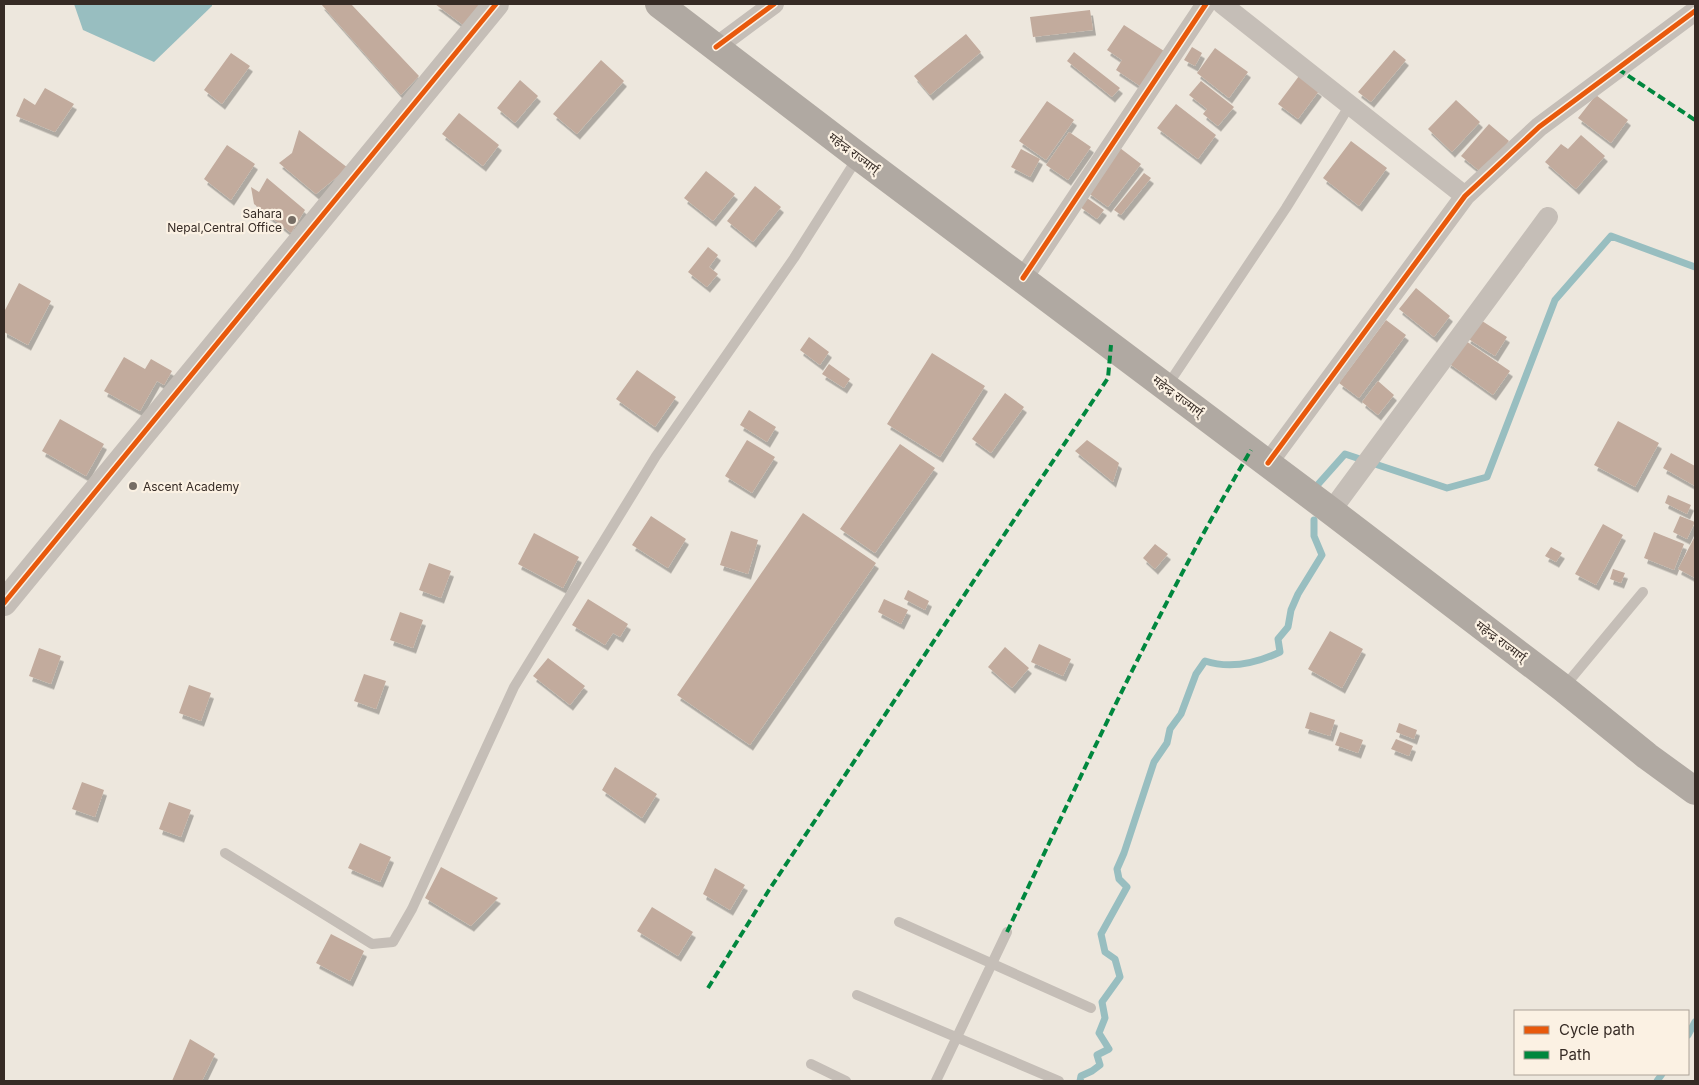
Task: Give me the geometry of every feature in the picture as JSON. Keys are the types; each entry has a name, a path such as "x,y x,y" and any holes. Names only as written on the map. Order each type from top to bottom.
{"highway":[{"name":"महेन्द्र राज्मार्ग्","path":"659,4 858,156 1268,463 1695,791"}],"street":[{"path":"4,603 496,4"},
{"path":"716,47 774,4"},
{"path":"1022,278 1206,4"},
{"path":"1222,4 1465,196"},
{"path":"1268,463 1465,196 1539,127 1695,11"},
{"path":"1331,511 1548,217"}],"lane":[{"path":"1166,387 1286,208 1350,105"},
{"path":"225,853 372,944 393,942 412,909 514,687 656,456 794,258 858,156"},
{"path":"1563,688 1643,592"},
{"path":"899,922 1091,1008"},
{"path":"936,1081 1007,932"},
{"path":"857,994 1059,1081"},
{"path":"811,1064 846,1081"}],"water":[{"path":"74,4 212,4 212,6 154,62 83,30"}],"building":[{"path":"321,4 351,4 419,76 401,95"},
{"path":"435,4 481,4 467,28"},
{"path":"1090,10 1093,30 1033,37 1030,17"},
{"path":"1124,25 1164,51 1140,86 1116,70 1122,60 1107,50"},
{"path":"966,34 981,52 930,95 914,76"},
{"path":"1192,47 1202,53 1195,66 1184,60"},
{"path":"1215,48 1248,72 1229,98 1197,73"},
{"path":"1394,50 1406,60 1371,102 1358,92"},
{"path":"1074,52 1120,88 1112,97 1067,61"},
{"path":"231,53 250,66 222,104 204,90"},
{"path":"601,60 624,81 577,134 553,114"},
{"path":"1299,76 1319,91 1298,119 1278,104"},
{"path":"520,80 538,96 515,123 497,108"},
{"path":"1201,81 1234,107 1218,126 1203,114 1207,109 1189,95"},
{"path":"45,88 74,104 55,132 16,116 24,98 35,105"},
{"path":"1596,95 1628,120 1611,143 1578,118"},
{"path":"1456,100 1480,122 1452,152 1428,129"},
{"path":"1047,101 1074,120 1046,160 1019,141"},
{"path":"1176,104 1216,135 1198,159 1157,128"},
{"path":"459,113 499,145 483,166 442,134"},
{"path":"1489,124 1509,141 1482,173 1461,156"},
{"path":"299,130 348,168 316,194 279,163 292,153"},
{"path":"1069,132 1091,147 1068,180 1046,165"},
{"path":"1581,135 1605,156 1576,189 1545,162 1561,144 1568,149"},
{"path":"1351,141 1387,168 1359,206 1323,178"},
{"path":"227,145 255,164 231,200 204,179"},
{"path":"1120,148 1141,164 1108,207 1087,192"},
{"path":"1021,149 1040,159 1030,177 1011,167"},
{"path":"706,171 735,194 713,221 684,198"},
{"path":"1144,173 1151,178 1121,215 1114,210"},
{"path":"267,178 305,210 291,233 254,204 251,187 259,192"},
{"path":"755,186 781,207 753,242 727,221"},
{"path":"1087,198 1104,210 1097,219 1080,207"},
{"path":"708,247 718,255 709,267 718,274 707,287 688,272"},
{"path":"19,283 51,301 28,345 4,332 4,312"},
{"path":"1416,288 1450,316 1434,337 1399,309"},
{"path":"1479,319 1507,337 1495,356 1467,338"},
{"path":"1386,320 1406,335 1359,398 1339,383"},
{"path":"809,337 829,352 820,365 800,350"},
{"path":"1463,339 1510,371 1493,395 1447,362"},
{"path":"932,353 985,386 940,457 887,424"},
{"path":"124,357 145,369 151,359 172,371 164,385 157,381 140,411 104,391"},
{"path":"829,364 850,379 844,388 822,374"},
{"path":"637,370 676,397 655,427 616,399"},
{"path":"1378,381 1394,395 1378,415 1362,402"},
{"path":"1005,393 1024,407 991,453 972,439"},
{"path":"749,410 776,427 767,442 740,425"},
{"path":"60,419 104,444 86,476 42,451"},
{"path":"1618,421 1659,443 1635,487 1594,465"},
{"path":"747,440 775,457 752,493 725,476"},
{"path":"1087,440 1119,463 1113,482 1075,451"},
{"path":"900,444 935,468 875,553 840,529"},
{"path":"1671,453 1695,466 1695,486 1663,468"},
{"path":"1668,495 1691,505 1687,514 1665,503"},
{"path":"803,513 876,563 750,745 677,695"},
{"path":"651,516 686,539 668,568 632,545"},
{"path":"1680,516 1695,522 1687,539 1673,532"},
{"path":"1603,524 1623,535 1596,585 1575,574"},
{"path":"731,531 758,540 748,574 720,565"},
{"path":"1654,532 1684,544 1674,570 1644,558"},
{"path":"534,533 579,557 563,588 518,564"},
{"path":"1695,536 1695,578 1678,569"},
{"path":"1155,544 1168,554 1155,569 1143,558"},
{"path":"1551,547 1562,553 1556,562 1545,556"},
{"path":"429,563 451,571 441,598 419,590"},
{"path":"1613,569 1625,573 1621,583 1610,579"},
{"path":"908,590 929,601 925,610 904,599"},
{"path":"588,599 628,624 620,637 613,633 605,645 572,625"},
{"path":"884,599 908,610 901,624 878,612"},
{"path":"400,612 423,620 413,648 390,640"},
{"path":"1330,631 1363,649 1342,688 1308,669"},
{"path":"1039,644 1071,659 1063,676 1031,662"},
{"path":"1005,647 1029,668 1012,688 988,667"},
{"path":"39,648 61,656 51,684 29,676"},
{"path":"548,658 585,686 570,705 533,676"},
{"path":"364,674 386,681 376,709 354,701"},
{"path":"189,685 211,693 201,721 179,713"},
{"path":"1310,712 1335,720 1330,736 1305,728"},
{"path":"1399,723 1417,730 1414,739 1396,732"},
{"path":"1340,732 1363,740 1358,753 1335,745"},
{"path":"1396,739 1413,746 1409,756 1391,749"},
{"path":"615,767 657,794 642,818 602,790"},
{"path":"82,782 104,790 95,817 72,809"},
{"path":"169,802 191,810 181,837 159,829"},
{"path":"360,843 391,857 380,882 348,868"},
{"path":"441,867 498,898 471,926 425,898"},
{"path":"715,868 745,885 730,910 703,894"},
{"path":"652,907 693,932 678,956 637,931"},
{"path":"331,934 364,951 350,981 316,963"},
{"path":"190,1039 215,1054 202,1081 172,1081"}],"waterway":[{"path":"1313,490 1345,454 1447,488 1487,477 1555,300 1611,236 1695,267"},
{"path":"1080,1081 1081,1076 1100,1065 1097,1055 1109,1049 1099,1033 1105,1018 1102,1002 1120,977 1115,959 1105,952 1101,934 1127,887 1119,879 1117,869 1154,762 1167,743 1170,729 1181,714 1196,674 1205,661 1224,665 1243,664 1280,652 1278,639 1288,627 1291,610 1298,594 1322,555 1314,536 1314,520"},
{"path":"1689,1033 1695,1022"},
{"path":"1657,1081 1661,1075"}],"marked path":[{"path":"1618,69 1695,120"},
{"path":"708,988 769,890 1108,378 1111,345"},
{"path":"1007,932 1123,688 1185,568 1251,450"}],"cycle path":[{"path":"4,603 496,4"},
{"path":"716,47 774,4"},
{"path":"1023,278 1206,4"},
{"path":"1268,463 1465,196 1539,127 1695,11"}],"place":[{"name":"Sahara Nepal,Central Office","path":"292,220"},
{"name":"Ascent Academy","path":"133,486"}]}
